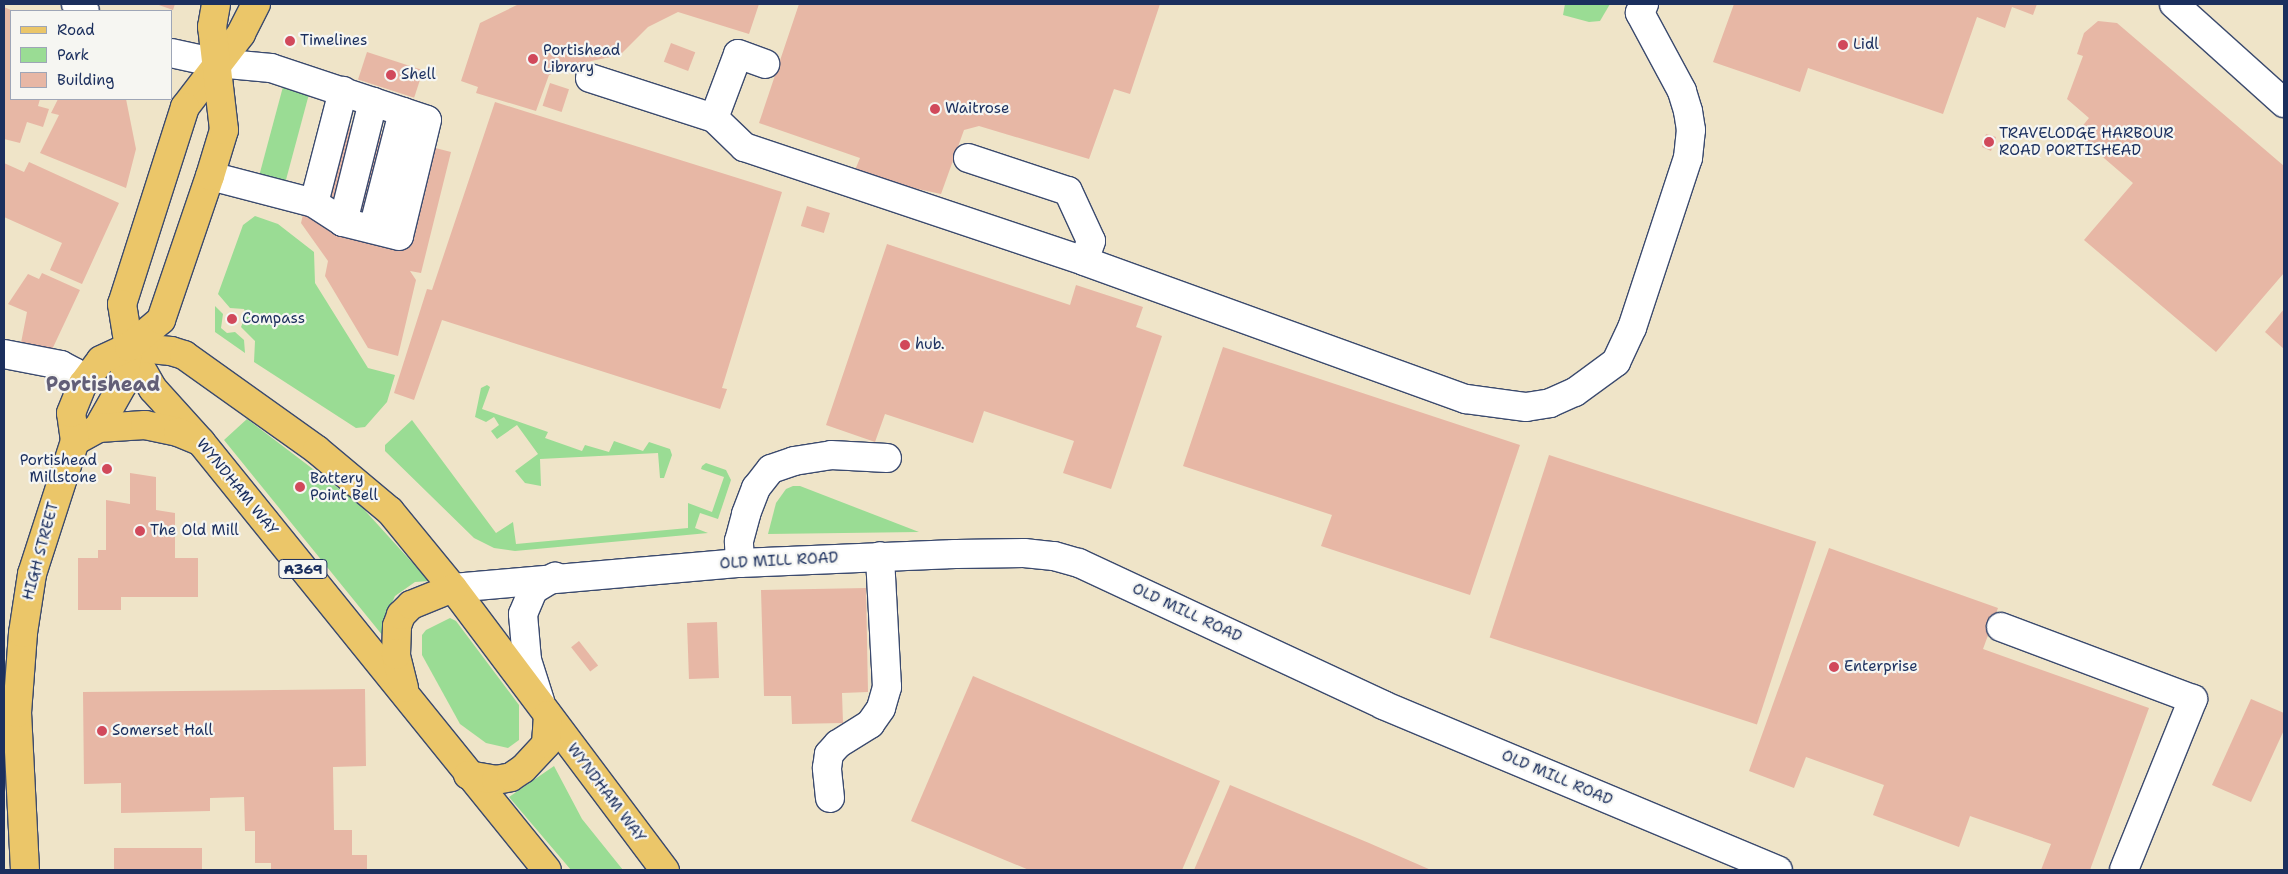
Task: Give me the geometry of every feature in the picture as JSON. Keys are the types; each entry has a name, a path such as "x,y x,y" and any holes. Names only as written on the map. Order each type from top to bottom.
{"main road":[{"path":"129,347 161,320 224,130 212,26 216,4"},
{"name":"WYNDHAM WAY","path":"256,4 241,34 216,63 185,107 122,304 129,347 152,389 201,442 546,870"},
{"name":"WYNDHAM WAY","path":"129,347 171,351 184,355 317,450 390,511 453,588 665,870"},
{"name":"HIGH STREET","path":"86,434 71,413 83,384 101,360 129,347"},
{"name":"HIGH STREET","path":"25,870 17,740 24,624 37,555 86,434 123,384 129,347"},
{"path":"86,434 145,425 178,432 201,442"},
{"name":"WYNDHAM WAY","path":"406,695 396,655 397,626 401,615 411,605 453,588"},
{"name":"WYNDHAM WAY","path":"468,775 496,780 511,777 523,769 546,744 545,710"}],"street":[{"path":"590,78 714,118 744,147 1084,261 1466,399 1526,407 1550,403 1575,392 1599,377 1616,362 1632,328 1689,152 1691,130 1682,91 1640,13 1644,4"},
{"path":"2174,4 2284,103"},
{"path":"172,53 216,63 271,68 427,120 399,236 343,222 314,203 210,176"},
{"path":"714,118 738,54 764,64"},
{"path":"314,203 343,92"},
{"path":"343,222 373,102"},
{"path":"968,158 1068,191 1091,241 1084,261"},
{"path":"4,354 61,365 74,372 83,384"},
{"path":"740,563 739,541 746,514 756,488 771,469 794,461 831,455 887,458"},
{"name":"OLD MILL ROAD","path":"453,588 555,577 740,563 880,556 1024,553 1079,563 1383,705 1778,870"},
{"path":"830,798 827,768 829,754 838,744 870,724 881,708 887,687 880,556"},
{"name":"OLD MILL ROAD","path":"545,710 527,660 523,614 533,590 555,577"},
{"path":"2001,627 2193,699 2124,870"}],"green space":[{"path":"1565,4 1610,4 1600,21 1589,22 1563,15"},
{"path":"284,83 310,90 285,182 259,175"},
{"path":"255,216 278,224 314,252 315,283 368,368 395,375 387,402 365,427 356,428 254,362 255,341 241,327 246,315 244,309 230,308 218,294 243,225"},
{"path":"215,306 223,314 221,328 227,333 235,332 244,340 245,353 215,332"},
{"path":"487,385 490,387 482,409 548,432 545,438 582,451 585,445 609,452 614,441 643,451 649,442 670,449 672,455 664,478 660,478 658,453 540,459 541,486 525,483 515,471 538,454 517,425 497,439 491,431 499,425 494,417 486,422 475,417 481,388"},
{"path":"247,419 359,504 429,581 415,582 395,596 385,618 383,636 224,440"},
{"path":"412,420 496,533 513,522 516,544 688,528 688,503 712,512 724,477 701,469 702,466 706,463 726,470 731,480 718,519 700,513 695,528 708,533 515,551 494,548 474,538 385,451 385,445"},
{"path":"800,486 919,532 768,534 776,503 786,489"},
{"path":"450,618 456,621 519,705 519,740 508,748 486,743 460,724 422,655 422,635 426,630"},
{"path":"554,766 582,819 623,870 571,870 509,797"}],"building":[{"path":"156,4 175,4 173,10"},
{"name":"Portishead Library","path":"519,4 759,4 749,34 678,12 648,27 620,55 577,64 549,75 536,111 476,93 478,87 461,81 480,23"},
{"name":"Waitrose","path":"799,4 1160,4 1130,94 1114,89 1089,159 979,126 964,130 941,194 853,175 860,158 759,123"},
{"name":"Lidl","path":"1734,4 2037,4 2033,15 2012,7 2005,28 1977,17 1943,114 1808,68 1800,92 1713,62"},
{"path":"4,7 11,10 10,100 40,100 38,106 49,109 43,127 27,122 20,143 4,139"},
{"path":"2098,21 2117,23 2284,166 2284,273 2216,352 2084,240 2133,183 2076,134 2089,118 2067,99 2083,56 2077,54 2084,33"},
{"path":"671,43 695,52 688,71 664,62"},
{"name":"Shell","path":"367,52 423,70 414,98 358,80"},
{"path":"550,83 569,89 562,112 543,106"},
{"path":"58,100 126,100 136,149 126,188 40,153 59,115 51,113"},
{"path":"495,102 782,192 722,388 727,389 720,409 442,320 414,400 394,393 427,289 432,290"},
{"path":"326,120 451,152 421,273 410,271 416,280 398,356 368,348 325,276 328,261 301,223"},
{"name":"TRAVELODGE HARBOUR ROAD PORTISHEAD","path":"1986,134 1996,137 1991,151 1982,147"},
{"path":"29,162 119,203 82,284 50,270 62,243 4,217 4,163 24,172"},
{"path":"807,206 830,213 824,233 801,226"},
{"path":"887,244 1070,305 1076,285 1143,307 1136,327 1162,336 1111,489 1063,473 1074,441 984,411 973,443 885,414 875,442 826,425"},
{"path":"42,273 80,290 49,356 20,348 27,312 8,304 28,274 39,279"},
{"path":"2284,309 2284,349 2265,332"},
{"path":"1223,347 1520,445 1470,595 1321,546 1332,515 1183,466"},
{"path":"1549,455 1816,542 1757,724 1490,638"},
{"name":"The Old Mill","path":"130,473 156,477 156,510 175,513 175,558 198,558 198,597 121,597 121,610 78,610 78,558 98,558 98,550 106,550 106,500 130,504"},
{"path":"1829,548 1998,608 1983,649 2149,708 2090,870 2041,870 2051,844 1970,816 1959,847 1873,815 1884,785 1806,757 1794,788 1749,771"},
{"path":"866,588 868,692 842,693 843,723 792,724 791,696 764,696 761,590"},
{"path":"717,622 719,678 689,679 687,623"},
{"path":"579,641 598,665 590,672 571,647"},
{"path":"973,676 1220,781 1182,870 1029,870 911,821"},
{"path":"365,689 366,766 333,767 334,830 352,830 352,855 367,855 367,870 271,870 271,863 255,863 255,831 245,831 244,797 210,798 210,811 121,813 121,783 84,784 83,692"},
{"path":"2251,699 2284,713 2284,730 2251,802 2212,785"},
{"path":"1230,785 1369,843 1431,870 1194,870"},
{"path":"114,848 202,848 202,870 114,870"}],"place":[{"name":"Timelines","path":"290,41"},
{"name":"Lidl","path":"1843,45"},
{"name":"Portishead Library","path":"533,59"},
{"name":"Shell","path":"391,75"},
{"name":"Waitrose","path":"935,109"},
{"name":"TRAVELODGE HARBOUR ROAD PORTISHEAD","path":"1989,142"},
{"name":"Compass","path":"232,319"},
{"name":"hub.","path":"905,345"},
{"name":"Portishead Millstone","path":"107,469"},
{"name":"Battery Point Bell","path":"300,487"},
{"name":"The Old Mill","path":"140,531"},
{"name":"Enterprise","path":"1834,667"},
{"name":"Somerset Hall","path":"102,731"}],"district":[{"name":"Portishead","path":"103,384"}]}
